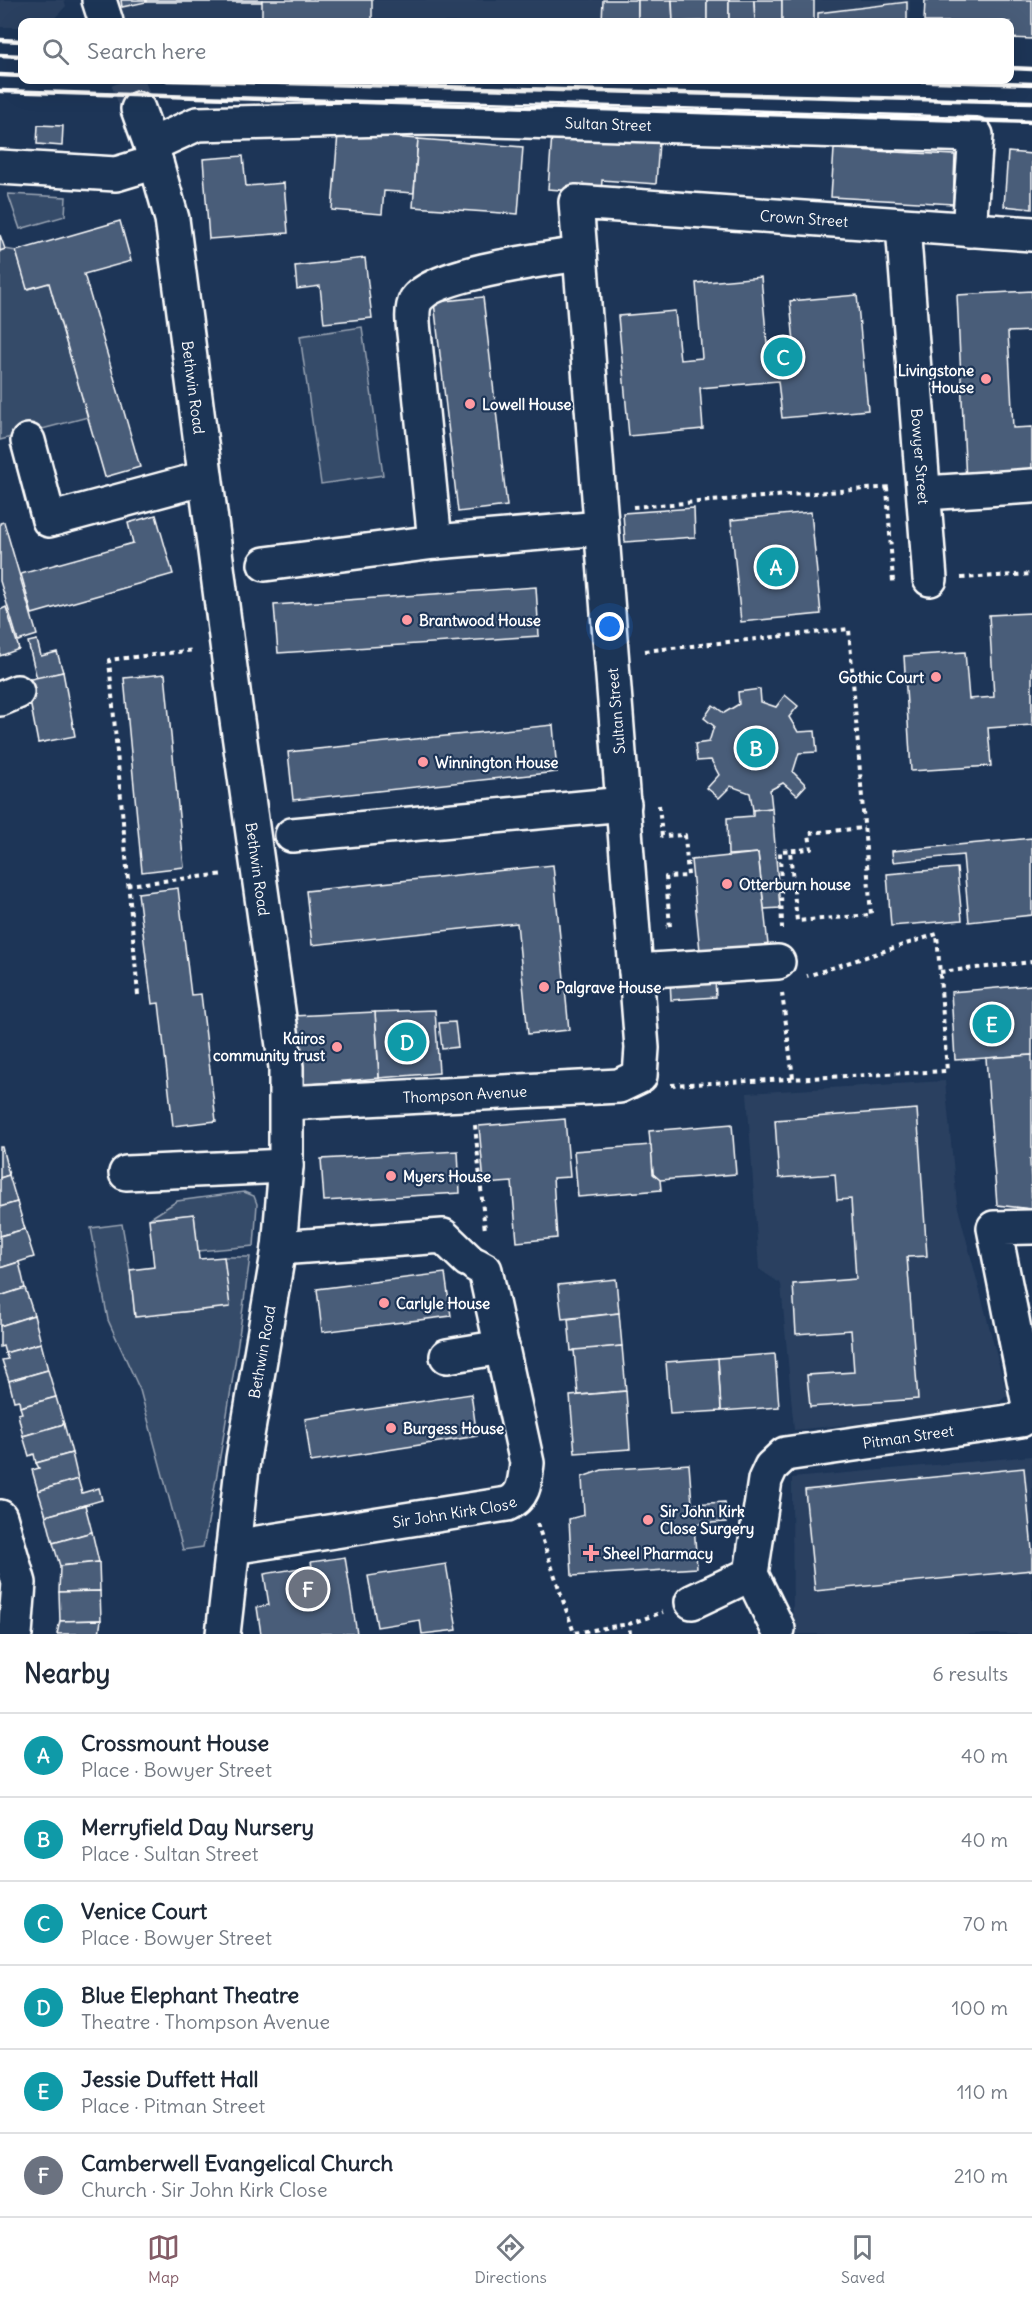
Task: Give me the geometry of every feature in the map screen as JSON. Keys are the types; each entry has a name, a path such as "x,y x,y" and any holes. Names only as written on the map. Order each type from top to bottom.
{"street":[{"path":"99,0 105,18"},
{"name":"Bethwin Road","path":"138,109 154,154 172,219 205,478 286,1067 286,1166 279,1248 243,1459 223,1634"},
{"name":"Sultan Street","path":"154,154 197,124 425,118 976,135 969,230"},
{"path":"0,167 116,174 154,154"},
{"name":"Sultan Street","path":"576,202 634,932 642,1048 640,1076"},
{"name":"Crown Street","path":"576,202 1032,234"},
{"name":"Bowyer Street","path":"903,226 930,579"},
{"path":"435,542 415,342 413,309 417,299 440,284 485,271 529,261 580,254"},
{"path":"28,441 49,520 205,478"},
{"path":"924,489 1032,486"},
{"path":"265,564 600,519"},
{"path":"292,835 624,804"},
{"path":"636,971 780,973"},
{"name":"Thompson Avenue","path":"287,1103 619,1086 640,1076"},
{"path":"126,1173 286,1166"},
{"name":"Pitman Street","path":"751,1574 765,1480 771,1467 785,1454 1021,1420 1030,1410 994,1228 1032,1227"},
{"path":"279,1248 443,1236 476,1265"},
{"name":"Sir John Kirk Close","path":"233,1547 476,1509 514,1501 521,1494 526,1463 502,1347 476,1265"},
{"path":"447,1356 502,1347"},
{"path":"0,1517 19,1583 15,1634"},
{"path":"692,1602 751,1574 778,1629"}],"path":[{"path":"600,519 924,489"},
{"path":"645,651 849,629 871,915 797,921 790,850"},
{"path":"644,640 646,662"},
{"path":"138,995 110,660 228,646"},
{"path":"634,932 670,927 666,877 688,876 685,835 662,836 659,802"},
{"path":"793,1078 780,973 783,950 780,851 811,849 809,833 864,828"},
{"path":"127,885 258,871"},
{"path":"640,1076 661,1085 947,1071 937,934 780,973"},
{"path":"940,972 1032,962"},
{"path":"472,1093 487,1250 476,1265"},
{"path":"534,1514 574,1634 628,1624 692,1602"},
{"path":"628,1624 630,1634"}],"shaded area":[{"path":"0,0 64,0 66,6 55,18 18,18 18,27 0,27"},
{"path":"89,0 910,0 910,18 100,18"},
{"path":"8,194 66,197 65,216 20,229"},
{"path":"5,249 16,251 28,289 49,283 88,417 0,440 0,251"},
{"path":"362,327 383,475 321,484 300,336"},
{"path":"945,1081 957,1204 1007,1395 998,1403 939,1415 794,1430 781,1284 759,1269 747,1093"},
{"path":"244,1192 254,1196 257,1204 254,1246 198,1251 194,1214 149,1219 177,1201"},
{"path":"122,1224 135,1317 229,1307 224,1257 250,1257 229,1402 203,1547 183,1550 140,1390 108,1320 91,1228"},
{"path":"1032,1456 1032,1634 793,1634 792,1478"}],"building":[{"path":"121,0 146,0 146,2 122,7"},
{"path":"146,0 262,0 262,2 146,2"},
{"path":"262,0 372,0 372,18 262,18"},
{"path":"603,0 638,0 638,18 602,18"},
{"path":"638,0 672,0 673,18 638,18"},
{"path":"672,0 707,0 707,18 673,18"},
{"path":"707,0 729,0 729,18 707,18"},
{"path":"729,0 754,0 755,18 729,18"},
{"path":"754,0 782,0 782,18 755,18"},
{"path":"782,0 814,0 814,18 782,18"},
{"path":"925,0 1032,0 1032,39 1014,38 1014,18 924,18"},
{"path":"907,2 907,18 818,18 818,13"},
{"path":"38,125 63,126 62,146 37,144"},
{"path":"338,133 418,139 414,193 384,191 382,214 332,210"},
{"path":"552,134 659,142 656,184 602,180 601,193 548,189"},
{"path":"418,139 523,147 518,214 413,207"},
{"path":"834,149 955,155 953,204 831,197"},
{"path":"1008,152 1032,154 1032,209 1004,206"},
{"path":"243,156 246,186 284,183 288,233 209,239 203,159"},
{"path":"120,221 131,261 84,274 140,467 105,477 49,283 27,289 16,251"},
{"path":"0,235 5,249 0,251"},
{"path":"365,258 372,318 324,323 320,286 297,289 295,266"},
{"path":"761,277 768,355 795,353 790,301 857,295 868,410 782,418 778,381 700,388 703,429 629,436 618,316 675,311 680,360 702,358 696,283"},
{"name":"Livingstone House","path":"1032,291 1032,331 1008,332 1013,428 1032,427 1032,478 966,482 957,295"},
{"name":"Lowell House","path":"483,297 507,506 458,512 434,302"},
{"path":"694,508 695,537 625,542 623,513"},
{"path":"811,512 821,614 741,622 731,520"},
{"path":"156,515 173,574 32,614 21,574 133,543 128,523"},
{"path":"4,522 37,635 18,641 0,581 0,523"},
{"name":"Brantwood House","path":"536,587 539,636 278,653 274,605"},
{"path":"6,607 19,649 0,656 0,610"},
{"name":"Gothic Court","path":"1032,613 1032,725 988,728 991,766 911,771 904,656 965,652 969,699 994,697 989,615"},
{"path":"37,640 41,656 57,652 63,672 37,679 28,642"},
{"path":"63,672 75,736 38,743 26,680"},
{"path":"165,674 184,867 142,872 124,678"},
{"path":"760,689 761,702 776,707 785,695 798,706 789,717 798,732 815,731 817,752 799,753 793,772 806,785 797,795 783,783 770,790 772,808 753,810 750,793 731,786 719,798 707,788 719,775 711,760 697,761 695,744 709,742 714,726 704,718 713,705 724,713 739,704 738,692"},
{"name":"Winnington House","path":"553,725 557,772 293,800 288,752"},
{"path":"772,808 780,908 764,909 758,853 728,855 727,818 753,816 753,810"},
{"path":"1032,838 1032,915 969,922 963,855 893,862 892,851"},
{"name":"Otterburn house","path":"758,853 769,954 701,961 691,860"},
{"name":"Palgrave House","path":"553,865 569,1030 528,1034 517,923 312,945 306,891"},
{"path":"957,868 962,920 891,926 887,874"},
{"path":"178,888 191,995 201,994 216,1121 173,1126 159,1003 152,1004 138,893"},
{"path":"715,977 716,997 671,1000 670,979"},
{"path":"1032,985 1032,1055 955,1060 951,992"},
{"path":"435,1010 439,1073 379,1078 375,1012"},
{"name":"Kairos community trust","path":"375,1012 379,1078 300,1085 293,1016"},
{"path":"455,1022 458,1047 442,1049 439,1023"},
{"path":"1032,1055 1032,1159 1030,1159 1032,1209 997,1205 986,1058"},
{"path":"917,1109 927,1256 907,1257 918,1399 810,1407 807,1375 854,1372 851,1330 796,1334 793,1284 856,1279 851,1199 837,1200 835,1174 779,1178 775,1120"},
{"path":"565,1119 570,1177 553,1178 557,1238 517,1242 512,1182 484,1184 479,1126"},
{"path":"732,1124 736,1174 660,1180 653,1174 649,1131"},
{"path":"651,1145 653,1174 660,1180 661,1190 578,1197 574,1151"},
{"path":"0,1147 2,1147 9,1175 0,1178"},
{"name":"Myers House","path":"458,1151 460,1193 324,1201 321,1159"},
{"path":"9,1175 17,1202 0,1207 0,1178"},
{"path":"17,1202 25,1229 0,1236 0,1207"},
{"path":"194,1214 199,1259 224,1257 230,1307 135,1317 130,1270 154,1267 149,1219"},
{"path":"25,1229 34,1257 0,1268 0,1236"},
{"path":"19,1262 25,1288 0,1296 0,1268"},
{"name":"Carlyle House","path":"445,1273 451,1316 322,1332 317,1289"},
{"path":"616,1279 619,1313 562,1319 558,1285"},
{"path":"25,1288 34,1315 0,1326 0,1296"},
{"path":"619,1313 622,1346 571,1351 568,1319"},
{"path":"34,1315 41,1343 5,1353 3,1346 0,1347 0,1326"},
{"path":"41,1343 48,1370 9,1381 2,1360 8,1359 5,1353"},
{"path":"622,1346 626,1391 578,1395 574,1350"},
{"path":"775,1354 779,1407 721,1411 718,1358"},
{"path":"718,1358 721,1411 670,1414 666,1362"},
{"path":"48,1370 56,1397 20,1407 19,1400 14,1401 9,1381"},
{"path":"626,1391 630,1449 575,1453 570,1396"},
{"name":"Burgess House","path":"471,1394 477,1436 311,1462 305,1419"},
{"path":"56,1397 64,1424 23,1436 18,1414 22,1413 20,1407"},
{"path":"64,1424 72,1453 36,1463 34,1454 29,1456 23,1436"},
{"path":"72,1453 78,1479 38,1491 32,1470 39,1468 36,1463"},
{"name":"Sir John Kirk Close Surgery","path":"689,1464 692,1504 725,1502 726,1522 694,1524 697,1568 572,1576 569,1519 584,1515 582,1477 602,1470"},
{"path":"1024,1468 1032,1570 815,1591 805,1490"},
{"path":"78,1479 82,1493 99,1488 102,1500 46,1516 38,1491"},
{"path":"85,1505 92,1532 53,1543 46,1516"},
{"path":"92,1532 99,1562 60,1566 53,1543"},
{"path":"345,1557 357,1634 261,1634 257,1607 269,1605 264,1574 312,1566 311,1562"},
{"path":"99,1562 100,1591 59,1592 60,1566"},
{"path":"446,1564 457,1630 422,1634 420,1620 377,1627 368,1576"},
{"path":"100,1591 101,1620 60,1621 59,1592"},
{"path":"101,1620 99,1634 57,1634 60,1621"}],"tunnel":[{"path":"129,84 138,109"}],"railway":[{"path":"0,40 18,41"},
{"path":"0,55 18,56"},
{"path":"1014,68 1032,69"},
{"path":"0,75 18,76"},
{"path":"1014,83 1032,84"},
{"path":"324,84 1032,102"},
{"path":"0,91 1032,122"}],"place":[{"name":"Venice Court","path":"783,357"},
{"name":"Livingstone House","path":"986,379"},
{"name":"Lowell House","path":"470,404"},
{"name":"Crossmount House","path":"776,567"},
{"name":"Brantwood House","path":"407,620"},
{"name":"Gothic Court","path":"936,677"},
{"name":"Merryfield Day Nursery","path":"756,748"},
{"name":"Winnington House","path":"423,762"},
{"name":"Otterburn house","path":"727,884"},
{"name":"Palgrave House","path":"544,987"},
{"name":"Jessie Duffett Hall","path":"992,1024"},
{"name":"Blue Elephant Theatre","path":"407,1042"},
{"name":"Kairos community trust","path":"337,1047"},
{"name":"Myers House","path":"391,1176"},
{"name":"Carlyle House","path":"384,1303"},
{"name":"Burgess House","path":"391,1428"},
{"name":"Sir John Kirk Close Surgery","path":"648,1520"},
{"name":"Sheel Pharmacy","path":"591,1553"},
{"name":"Camberwell Evangelical Church","path":"308,1589"}]}
